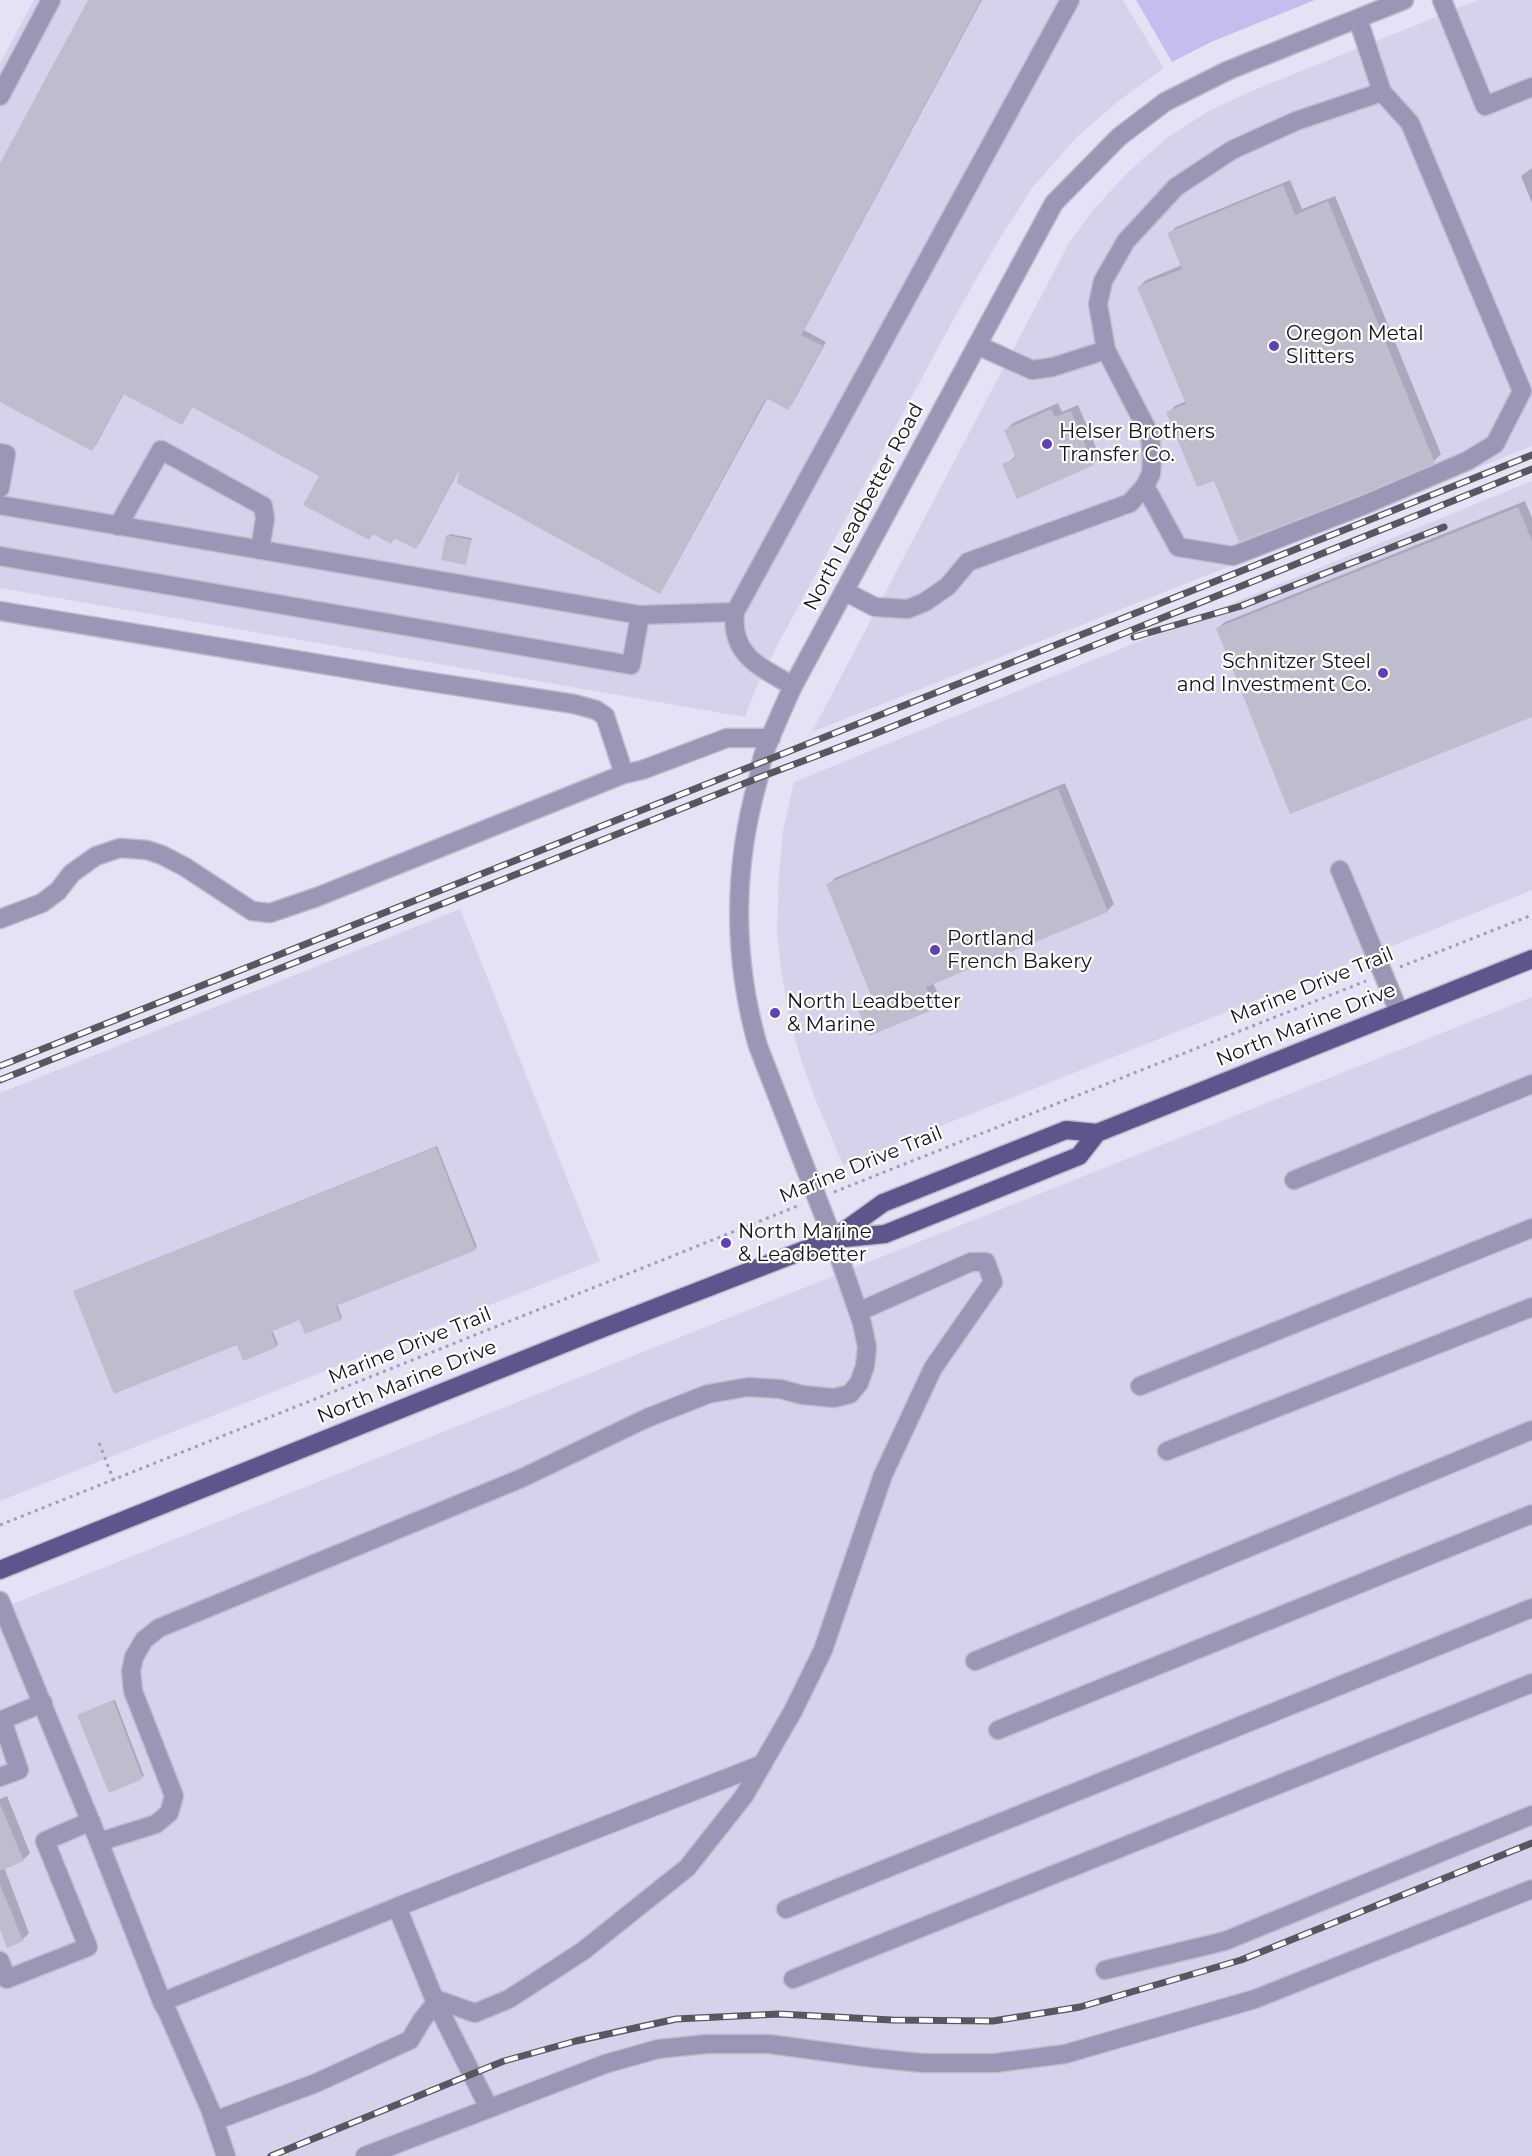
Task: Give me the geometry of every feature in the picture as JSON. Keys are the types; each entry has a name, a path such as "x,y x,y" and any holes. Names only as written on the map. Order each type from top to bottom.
{"main road":[{"name":"North Marine Drive","path":"0,1570 571,1341 833,1239 883,1203 894,1198 1066,1130 1097,1133 1532,959"},
{"name":"North Marine Drive","path":"833,1239 885,1233 1079,1156 1097,1133"}],"street":[{"path":"0,96 51,0"},
{"path":"793,686 754,662 743,651 735,635 735,612 1070,0"},
{"name":"North Leadbetter Road","path":"99,1842 156,1824 169,1813 174,1796 134,1691 131,1671 134,1658 144,1640 159,1628 522,1478 647,1418 708,1394 748,1387 780,1389 802,1395 834,1398 850,1394 859,1383 865,1366 867,1347 858,1312 833,1239 758,1046 749,1014 741,968 740,872 743,842 764,754 793,686 1054,203 1119,137 1165,102 1229,70 1404,0"},
{"path":"1442,0 1485,106 1532,87"},
{"path":"1145,486 1178,547 1233,556 1467,461 1495,444 1522,391 1410,123 1382,92 1358,19"},
{"path":"844,591 875,607 908,609 925,603 948,586 968,562 1130,503 1145,486 1151,474 1150,435 1106,350 1098,304 1103,281 1126,241 1176,187 1232,150 1296,121 1382,92"},
{"path":"977,345 1032,370 1053,367 1106,350"},
{"path":"118,526 161,450 263,506 265,518 260,550"},
{"path":"0,453 6,454 0,488"},
{"path":"0,505 640,615 735,612"},
{"path":"0,556 631,665 640,615"},
{"path":"0,611 574,704 596,710 605,716 624,774"},
{"path":"0,919 42,903 58,891 72,873 96,856 120,848 147,850 162,855 185,867 252,911 270,913 317,897 624,774 642,770 728,738 771,738"},
{"path":"1340,870 1399,1012"},
{"path":"1294,1180 1532,1084"},
{"path":"1140,1386 1532,1228"},
{"path":"214,2121 316,2083 411,2040 438,2000 475,2013 509,1999 583,1951 687,1868 744,1796 793,1712 823,1650 883,1475 933,1368 993,1282 986,1262 971,1263 858,1312"},
{"path":"1167,1451 1532,1307"},
{"path":"975,1661 1532,1430"},
{"path":"998,1730 1532,1514"},
{"path":"0,1601 91,1821 162,2002 214,2121 226,2156"},
{"path":"786,1909 1532,1608"},
{"path":"793,1979 1532,1683"},
{"path":"0,1777 19,1770 1,1718 43,1704"},
{"path":"162,2002 397,1906 763,1764"},
{"path":"1105,1970 1226,1941 1532,1815"},
{"path":"0,1961 3,1980 88,1947 45,1841 91,1821"},
{"path":"365,2156 611,2062 658,2049 707,2044 769,2044 922,2063 995,2063 1065,2054 1255,1999 1532,1889"},
{"path":"397,1906 436,2003 489,2108"}],"path":[{"name":"Marine Drive Trail","path":"0,1525 1532,915"},
{"path":"99,1443 114,1480"}],"shaded area":[{"path":"34,0 1123,0 1164,68 1117,102 1076,138 1032,188 958,311 778,644 755,690 745,717 0,588 0,63"},
{"path":"1136,0 1315,0 1211,42 1172,62"},
{"path":"1478,0 1532,0 1532,446 812,732 1069,243 1093,210 1129,171 1167,138 1209,111 1247,93"},
{"path":"1532,481 1532,890 843,1165 801,1059 789,1017 782,975 777,935 779,875 783,831 794,782"},
{"path":"460,909 600,1261 0,1501 0,1093"},
{"path":"1532,997 1532,2156 0,2156 0,1609"}],"building":[{"path":"88,0 981,0 801,335 823,346 788,410 766,398 660,594 457,483 460,467 416,549 394,538 391,544 373,534 369,540 303,505 319,476 192,407 182,425 123,394 92,451 0,402 0,163"},
{"name":"Oregon Metal Slitters","path":"1283,185 1295,215 1328,201 1435,463 1239,542 1214,481 1197,487 1166,412 1186,404 1137,287 1182,269 1167,233"},
{"name":"Helser Brothers Transfer Co.","path":"1051,409 1055,417 1071,411 1094,465 1017,499 1002,464 1016,458 1004,430"},
{"name":"Schnitzer Steel and Investment Co.","path":"1518,507 1532,541 1532,717 1290,814 1216,628"},
{"path":"446,535 471,540 466,565 441,560"},
{"name":"Portland French Bakery","path":"1058,789 1108,912 926,987 935,1009 869,1036 856,1005 872,998 826,884"},
{"path":"436,1147 476,1250 336,1306 341,1320 305,1334 299,1320 271,1332 277,1347 243,1361 237,1345 114,1394 73,1291"},
{"path":"113,1700 143,1779 109,1793 77,1715"},
{"path":"0,1804 24,1861 0,1871"},
{"path":"0,1884 23,1941 7,1948 0,1929"}],"railway":[{"path":"0,1066 1532,455"},
{"path":"0,1080 758,778 869,736 1532,469"},
{"path":"1134,637 1241,606 1444,527"},
{"path":"271,2156 504,2061 576,2041 676,2019 779,2014 892,2020 993,2021 1080,2007 1241,1960 1532,1843"}],"place":[{"name":"Oregon Metal Slitters","path":"1274,346"},
{"name":"Helser Brothers Transfer Co.","path":"1047,444"},
{"name":"Schnitzer Steel and Investment Co.","path":"1383,673"},
{"name":"Portland French Bakery","path":"935,950"},
{"name":"North Leadbetter & Marine","path":"775,1013"},
{"name":"North Marine & Leadbetter","path":"726,1243"}]}
